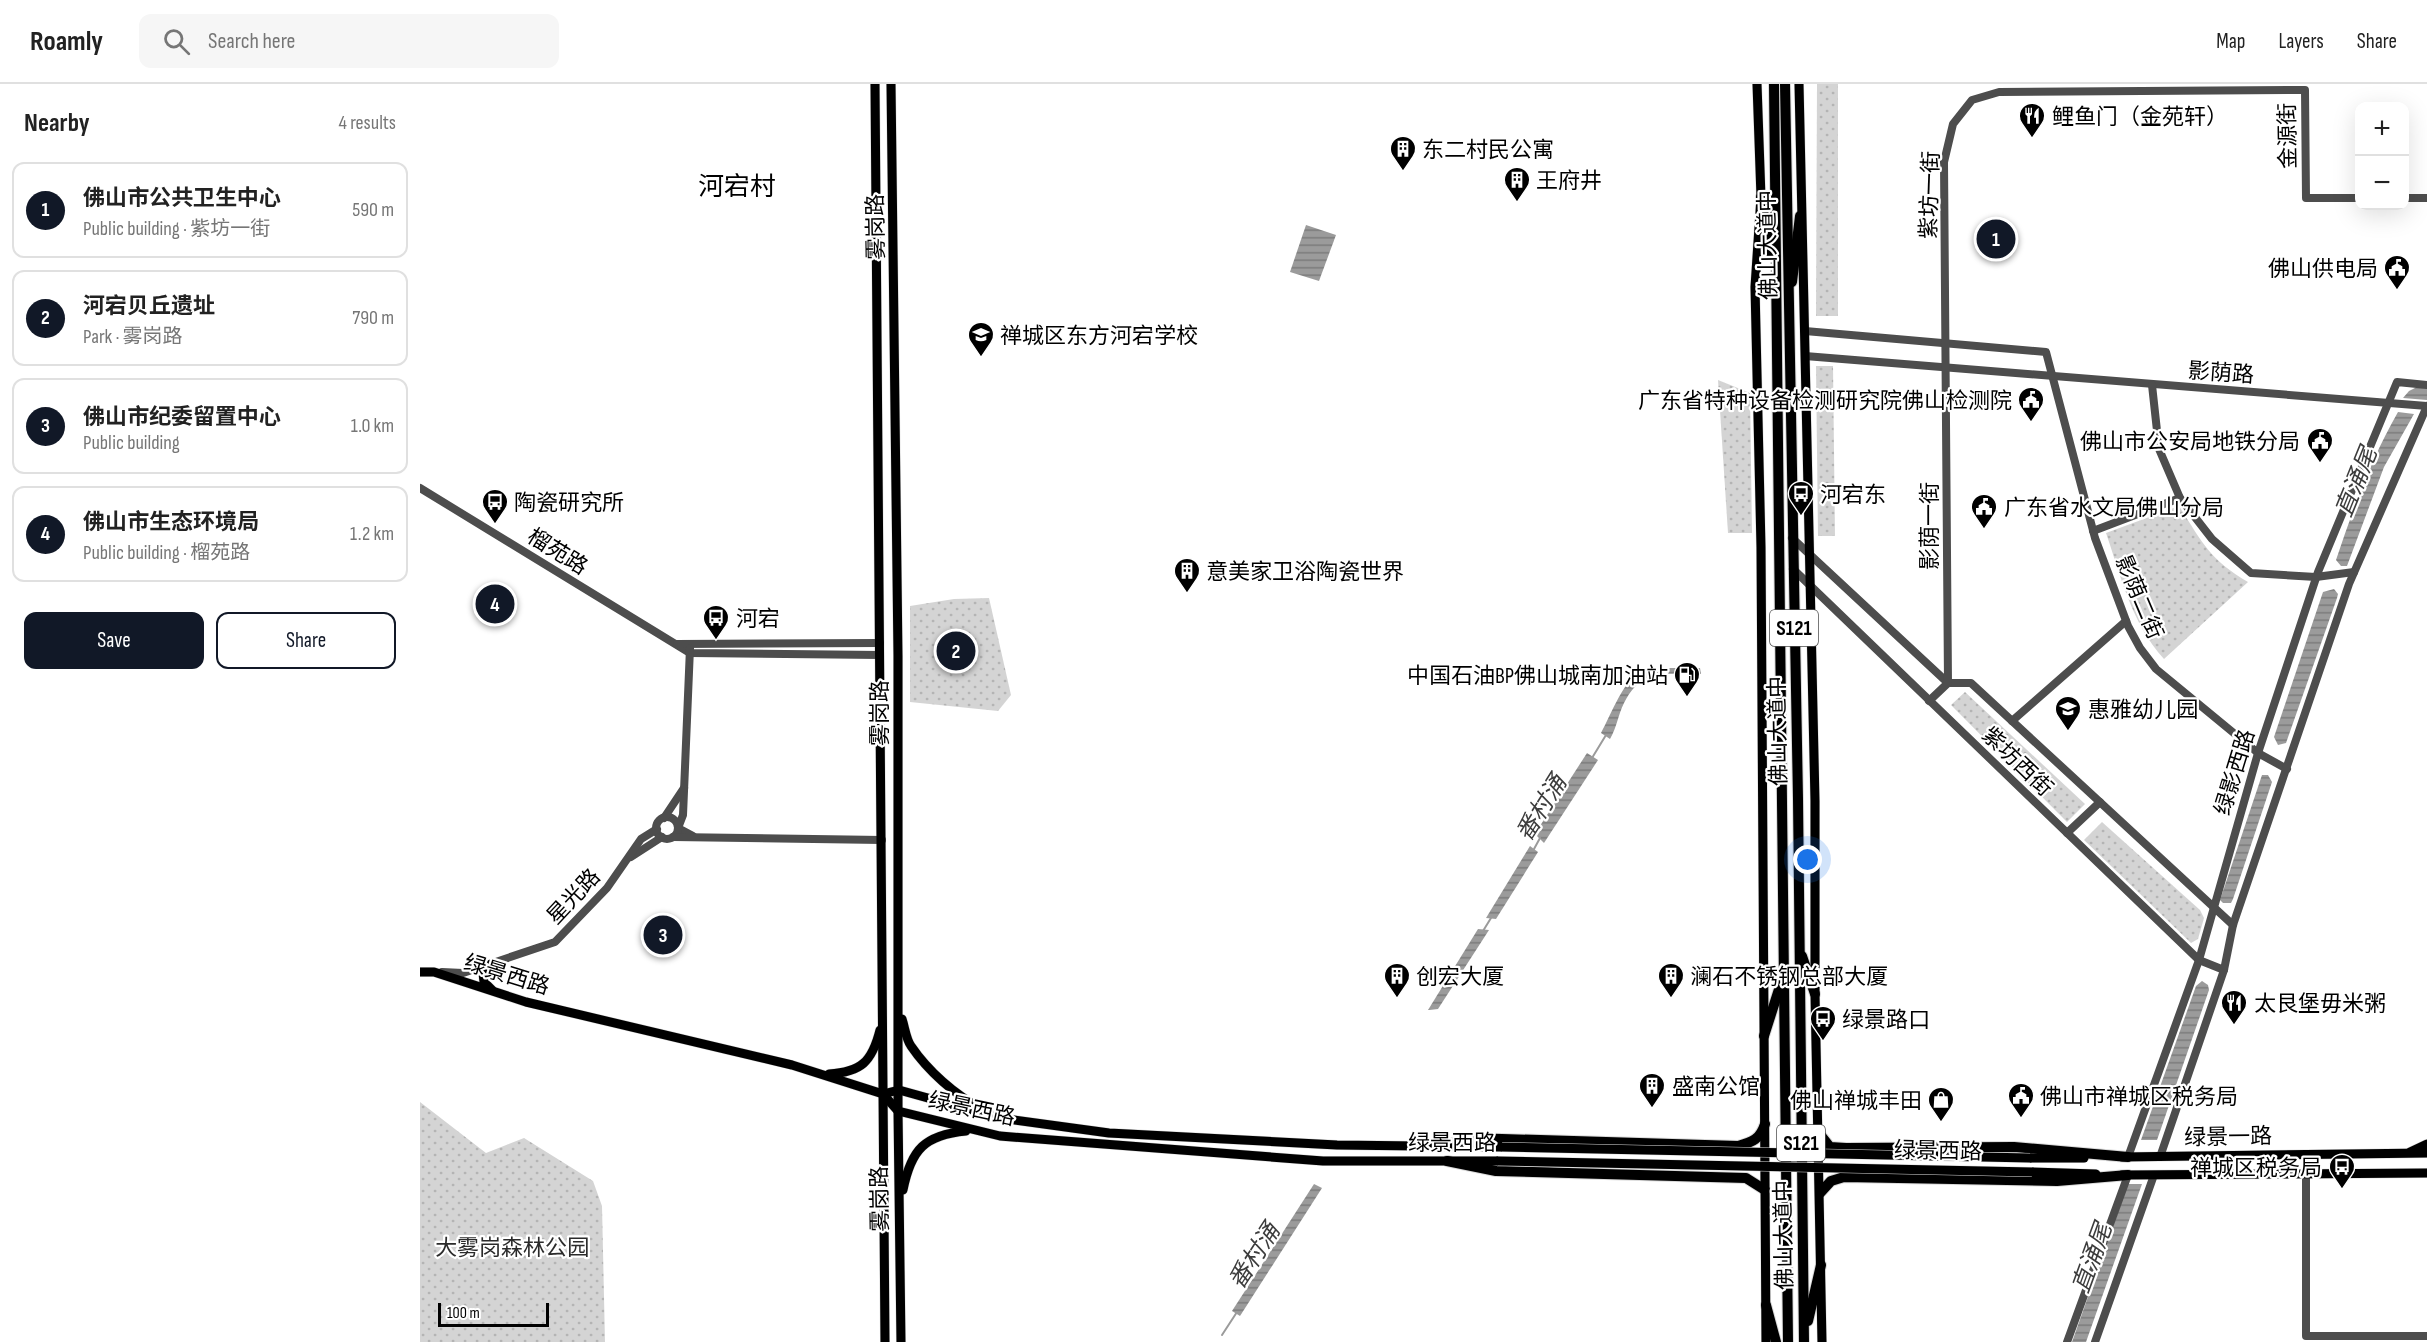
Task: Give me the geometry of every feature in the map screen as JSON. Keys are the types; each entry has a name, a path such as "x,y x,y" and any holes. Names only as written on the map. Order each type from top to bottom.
{"highway":[{"name":"佛山大道中","path":"1774,84 1788,1342"},
{"name":"佛山大道中","path":"1785,84 1804,1340"},
{"path":"1761,197 1775,308"},
{"path":"1788,309 1800,216"},
{"path":"1799,947 1815,994"},
{"path":"1764,1036 1784,971"},
{"path":"1442,1146 1470,1138 1738,1146 1761,1136 1765,1124"},
{"path":"1819,1133 1830,1147 2014,1147 2128,1157"},
{"path":"1447,1161 1496,1171 1746,1178 1766,1190"},
{"path":"1820,1193 1831,1181 1844,1177 2057,1181 2128,1175"},
{"path":"1804,1340 1821,1265"},
{"path":"1766,1305 1776,1342"}],"main road":[{"name":"雾岗路","path":"875,84 885,1342"},
{"name":"雾岗路","path":"891,84 901,1342"},
{"path":"1757,84 1761,197 1755,287 1761,571 1766,1342"},
{"name":"佛山大道中","path":"1799,84 1800,216 1805,331 1815,801 1815,994 1822,1342"},
{"path":"491,964 483,973 484,982 494,991"},
{"name":"绿景西路","path":"420,972 434,972 526,1002 723,1047 883,1094 899,1090 1000,1118 1109,1133 1337,1145 2030,1158"},
{"path":"899,1011 910,1044 933,1072 965,1100 1000,1118"},
{"path":"824,1075 846,1073 860,1068 871,1056 883,1019"},
{"name":"绿景西路","path":"883,1094 898,1112 1000,1136 1323,1161 1498,1161 2032,1172"},
{"path":"899,1207 905,1178 918,1150 933,1137 974,1130"},
{"path":"2408,1153 2427,1144"},
{"name":"绿景一路","path":"2030,1158 2427,1153"},
{"name":"绿景一路","path":"2032,1172 2128,1175 2427,1173"}],"street":[{"name":"金源街","path":"2054,87 2305,90 2306,198 2355,198"},
{"name":"紫坊一街","path":"1947,369 1944,162 1953,124 1972,100 1999,92 2054,87"},
{"path":"2409,198 2427,198"},
{"path":"1805,331 2046,352 2052,378"},
{"name":"影荫路","path":"1805,356 2052,378 2427,406"},
{"name":"影荫一街","path":"1947,369 1948,683"},
{"name":"影荫二街","path":"2052,378 2093,531 2126,621 2140,648 2156,669 2258,753 2287,769"},
{"path":"2388,402 2397,382 2427,385"},
{"path":"2152,385 2159,449 2180,498 2212,539 2251,573 2316,577 2354,572"},
{"name":"绿影西路","path":"2128,1157 2199,960 2258,753 2316,577 2388,402"},
{"path":"2160,1157 2224,970 2233,925 2354,572 2427,406"},
{"name":"榴苑路","path":"420,488 690,653"},
{"path":"2093,531 2180,498"},
{"path":"1792,538 1948,683 1929,700"},
{"name":"紫坊西街","path":"1792,568 2199,960 2224,970"},
{"path":"2012,721 2126,621"},
{"path":"677,644 880,644"},
{"path":"673,837 683,815 690,644"},
{"path":"690,653 880,656"},
{"name":"紫坊西街","path":"1948,683 1971,683 2233,925"},
{"path":"662,837 657,829 658,822 664,818 685,787"},
{"path":"2067,833 2100,802"},
{"path":"664,818 674,819 678,828 693,836"},
{"name":"星光路","path":"434,972 463,973 555,942 607,888 641,839 657,829"},
{"path":"627,860 662,837 882,840"},
{"path":"2306,1174 2306,1336 2427,1336"},
{"path":"2067,1342 2128,1175"},
{"path":"2095,1342 2154,1175"}],"green space":[{"path":"1817,84 1838,84 1838,316 1816,316"},
{"path":"1816,366 1833,366 1835,536 1818,536"},
{"path":"1718,380 1750,393 1752,533 1728,533"},
{"path":"2179,506 2216,558 2248,582 2164,659 2144,631 2136,615 2106,533"},
{"path":"989,598 1011,695 998,711 910,702 910,606 954,599"},
{"path":"1965,692 2085,804 2067,822 1951,705"},
{"path":"2102,822 2200,910 2204,918 2198,939 2191,943 2084,840"},
{"name":"大雾岗森林公园","path":"420,1102 486,1153 524,1138 593,1181 602,1206 605,1342 420,1342"}],"shaded area":[{"path":"1306,225 1336,235 1319,281 1290,272"},
{"path":"2417,387 2427,388 2427,400 2403,398 2409,391"},
{"path":"2398,412 2414,414 2384,467 2347,566 2341,566 2336,560 2356,503 2379,448"},
{"path":"2334,589 2338,594 2337,598 2286,743 2278,745 2274,737 2323,592"},
{"path":"1644,668 1700,668 1701,674 1656,675 1639,683 1624,703 1610,739 1601,733 1624,689 1630,680"},
{"path":"1587,753 1598,760 1544,843 1537,836 1538,829"},
{"path":"2262,775 2268,775 2272,782 2233,899 2231,903 2223,903 2220,900"},
{"path":"1530,846 1538,852 1496,919 1486,918"},
{"path":"1478,929 1489,930 1438,1009 1428,1010"},
{"path":"2202,981 2208,985 2209,990 2157,1140 2141,1140 2196,986"},
{"path":"1314,1184 1322,1188 1240,1316 1232,1311"},
{"path":"2128,1184 2142,1184 2086,1342 2072,1342"}],"waterway":[{"name":"番村涌","path":"1592,758 1606,735"},
{"name":"番村涌","path":"1534,849 1540,838"},
{"name":"番村涌","path":"1483,931 1491,918"},
{"name":"番村涌","path":"1222,1335 1237,1312"}],"place":[{"name":"鲤鱼门（金苑轩）","path":"2032,139"},
{"name":"东二村民公寓","path":"1403,172"},
{"name":"王府井","path":"1517,203"},
{"name":"佛山市公共卫生中心","path":"1996,239"},
{"name":"佛山供电局","path":"2397,291"},
{"name":"禅城区东方河宕学校","path":"981,358"},
{"name":"广东省特种设备检测研究院佛山检测院","path":"2031,423"},
{"name":"佛山市公安局地铁分局","path":"2320,464"},
{"name":"河宕东","path":"1801,517"},
{"name":"陶瓷研究所","path":"495,525"},
{"name":"广东省水文局佛山分局","path":"1984,530"},
{"name":"意美家卫浴陶瓷世界","path":"1187,594"},
{"name":"佛山市生态环境局","path":"495,604"},
{"name":"河宕","path":"716,641"},
{"name":"河宕贝丘遗址","path":"956,651"},
{"name":"中国石油BP佛山城南加油站","path":"1687,698"},
{"name":"惠雅幼儿园","path":"2068,732"},
{"name":"佛山市纪委留置中心","path":"663,935"},
{"name":"创宏大厦","path":"1397,999"},
{"name":"澜石不锈钢总部大厦","path":"1671,999"},
{"name":"太艮堡毋米粥","path":"2234,1026"},
{"name":"绿景路口","path":"1823,1042"},
{"name":"盛南公馆","path":"1652,1109"},
{"name":"佛山市禅城区税务局","path":"2021,1119"},
{"name":"佛山禅城丰田","path":"1941,1123"},
{"name":"禅城区税务局","path":"2342,1190"}],"district":[{"name":"河宕村","path":"737,186"}],"water label":[{"name":"直涌尾","path":"2356,482"},
{"name":"直涌尾","path":"2092,1258"}]}
